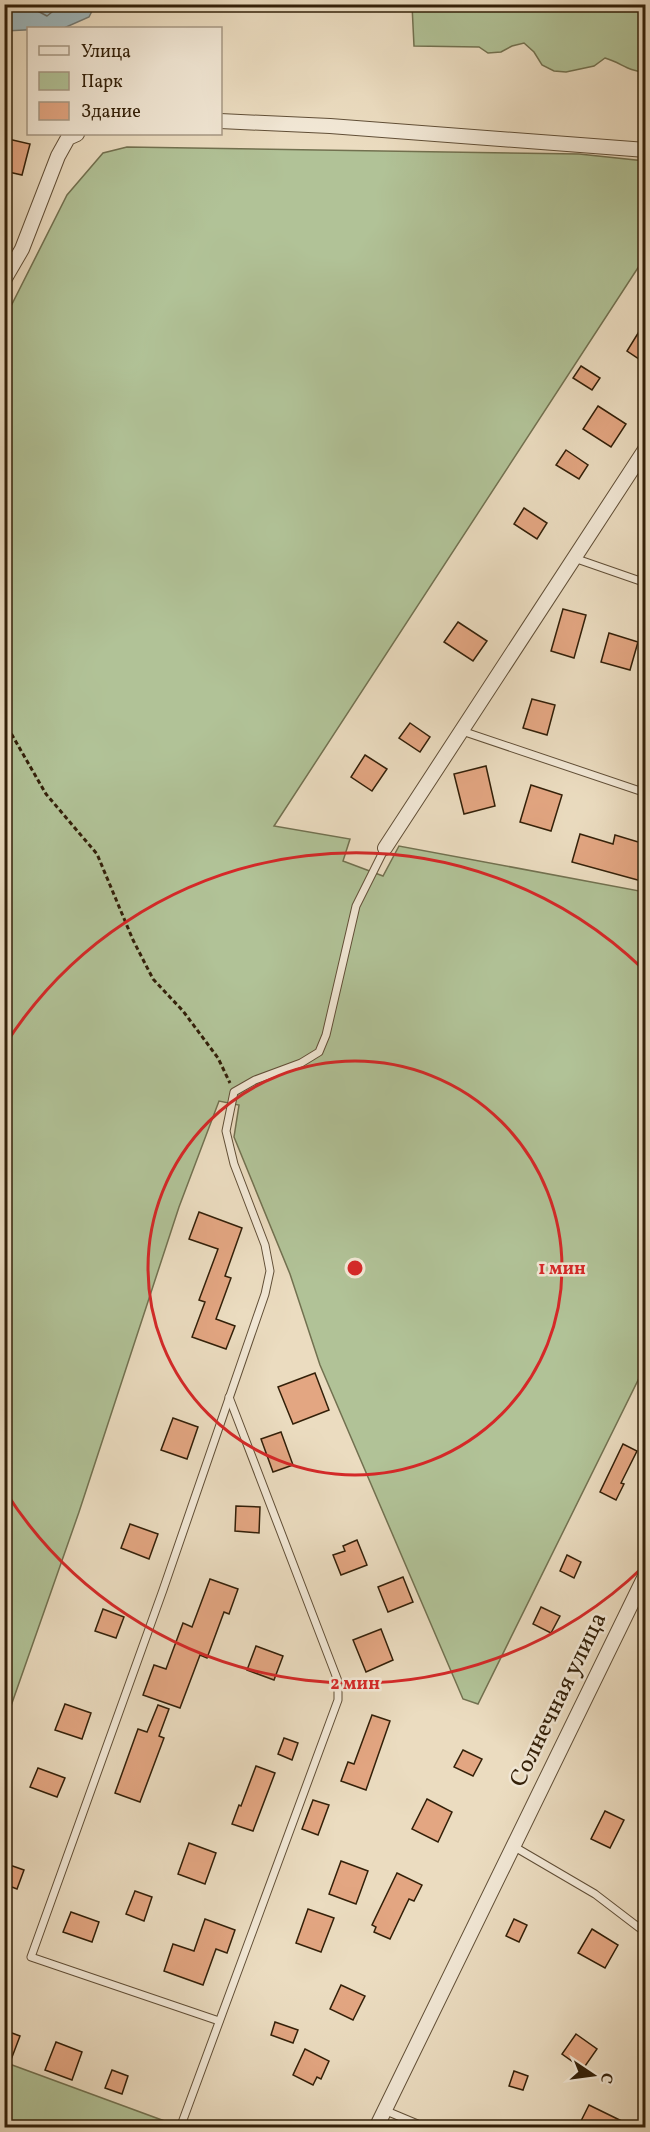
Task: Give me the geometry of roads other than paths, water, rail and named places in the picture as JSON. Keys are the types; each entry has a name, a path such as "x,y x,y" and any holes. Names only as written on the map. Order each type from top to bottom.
{"street":[{"path":"222,121 353,128 645,150"},
{"path":"4,280 22,249 58,156 68,138 75,135"},
{"path":"385,848 645,448"},
{"name":"Солнечная улица","path":"376,2127 645,1574"}],"lane":[{"path":"574,558 645,583"},
{"path":"462,730 645,793"},
{"path":"219,2021 31,1956 159,1601 265,1294 270,1271 266,1245 234,1164 226,1131 234,1092 255,1080 302,1063 319,1052 326,1035 356,906 385,848"},
{"path":"180,2127 338,1700 338,1681 228,1397"},
{"path":"513,1846 596,1894 645,1933"},
{"path":"384,2110 427,2127"}],"water":[{"path":"5,4 95,5 89,17 66,27 27,27 27,30 5,31"}]}
